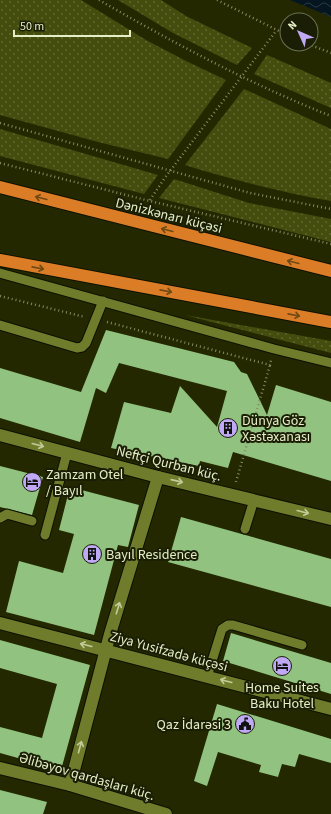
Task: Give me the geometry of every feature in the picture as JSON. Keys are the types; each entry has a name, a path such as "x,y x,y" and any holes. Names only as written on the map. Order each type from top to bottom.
{"highway":[{"name":"Dənizkənarı küçəsi","path":"0,187 331,271"},
{"path":"0,260 331,322"}],"street":[{"name":"Neftçi Qurban küç.","path":"0,435 158,477 331,519"},
{"path":"70,785 106,650 158,477"},
{"name":"Ziya Yusifzadə küçəsi","path":"0,623 331,709"},
{"name":"Əlibəyov qardaşları küç.","path":"0,768 70,785 166,814"}],"lane":[{"path":"0,273 331,364"},
{"path":"0,325 77,348 82,347 86,344 103,301"},
{"path":"45,535 67,453"},
{"path":"245,529 254,500"},
{"path":"0,518 7,514 32,521"},
{"path":"207,677 222,629 228,625 233,625 302,645"}],"path":[{"path":"99,0 189,51 290,99 331,116"},
{"path":"217,0 279,32"},
{"path":"150,201 171,170 276,31"},
{"path":"319,48 331,53"},
{"path":"0,123 250,193 331,209"},
{"path":"0,163 150,201 331,244"},
{"path":"0,296 96,319 270,365"},
{"path":"233,494 274,349"}],"green space":[{"path":"0,0 81,0 146,40 226,80 168,159 98,142 0,115"},
{"path":"118,0 161,0 186,16 252,48 237,65 173,33"},
{"path":"267,55 331,83 331,108 254,74"},
{"path":"244,89 331,129 331,201 257,185 185,165"},
{"path":"0,129 158,175 144,194 0,156"},
{"path":"174,179 249,203 331,219 331,242 159,198"},
{"path":"185,315 331,341 331,353"}],"water":[{"path":"290,0 331,0 331,17"}],"building":[{"path":"106,330 234,362 241,372 247,374 267,415 276,385 331,402 331,481 233,452 228,468 200,461 199,466 111,448 124,402 171,413 180,386 217,427 227,391 119,363 106,393 96,388 80,442 0,418 0,368 81,392"},
{"path":"0,466 43,477 32,515 0,507"},
{"name":"Bayıl Residence","path":"70,487 139,505 128,547 118,545 94,635 6,612 19,561 63,573 74,534 59,530"},
{"path":"181,517 331,559 331,607 168,562"},
{"path":"231,633 331,663 331,694 223,661"},
{"path":"0,640 90,665 61,770 0,753 0,727 42,738 57,684 0,668"},
{"path":"217,704 331,739 331,763 299,754 295,767 282,764 278,777 259,772 261,765 218,752 207,786 194,781"},
{"path":"0,790 47,802 43,814 0,814"}],"place":[{"name":"Dünya Göz Xəstəxanası","path":"228,428"},
{"name":"Zamzam Otel / Bayıl","path":"32,482"},
{"name":"Bayıl Residence","path":"92,554"},
{"name":"Home Suites Baku Hotel","path":"282,666"},
{"name":"Qaz İdarəsi 3","path":"245,724"}]}
